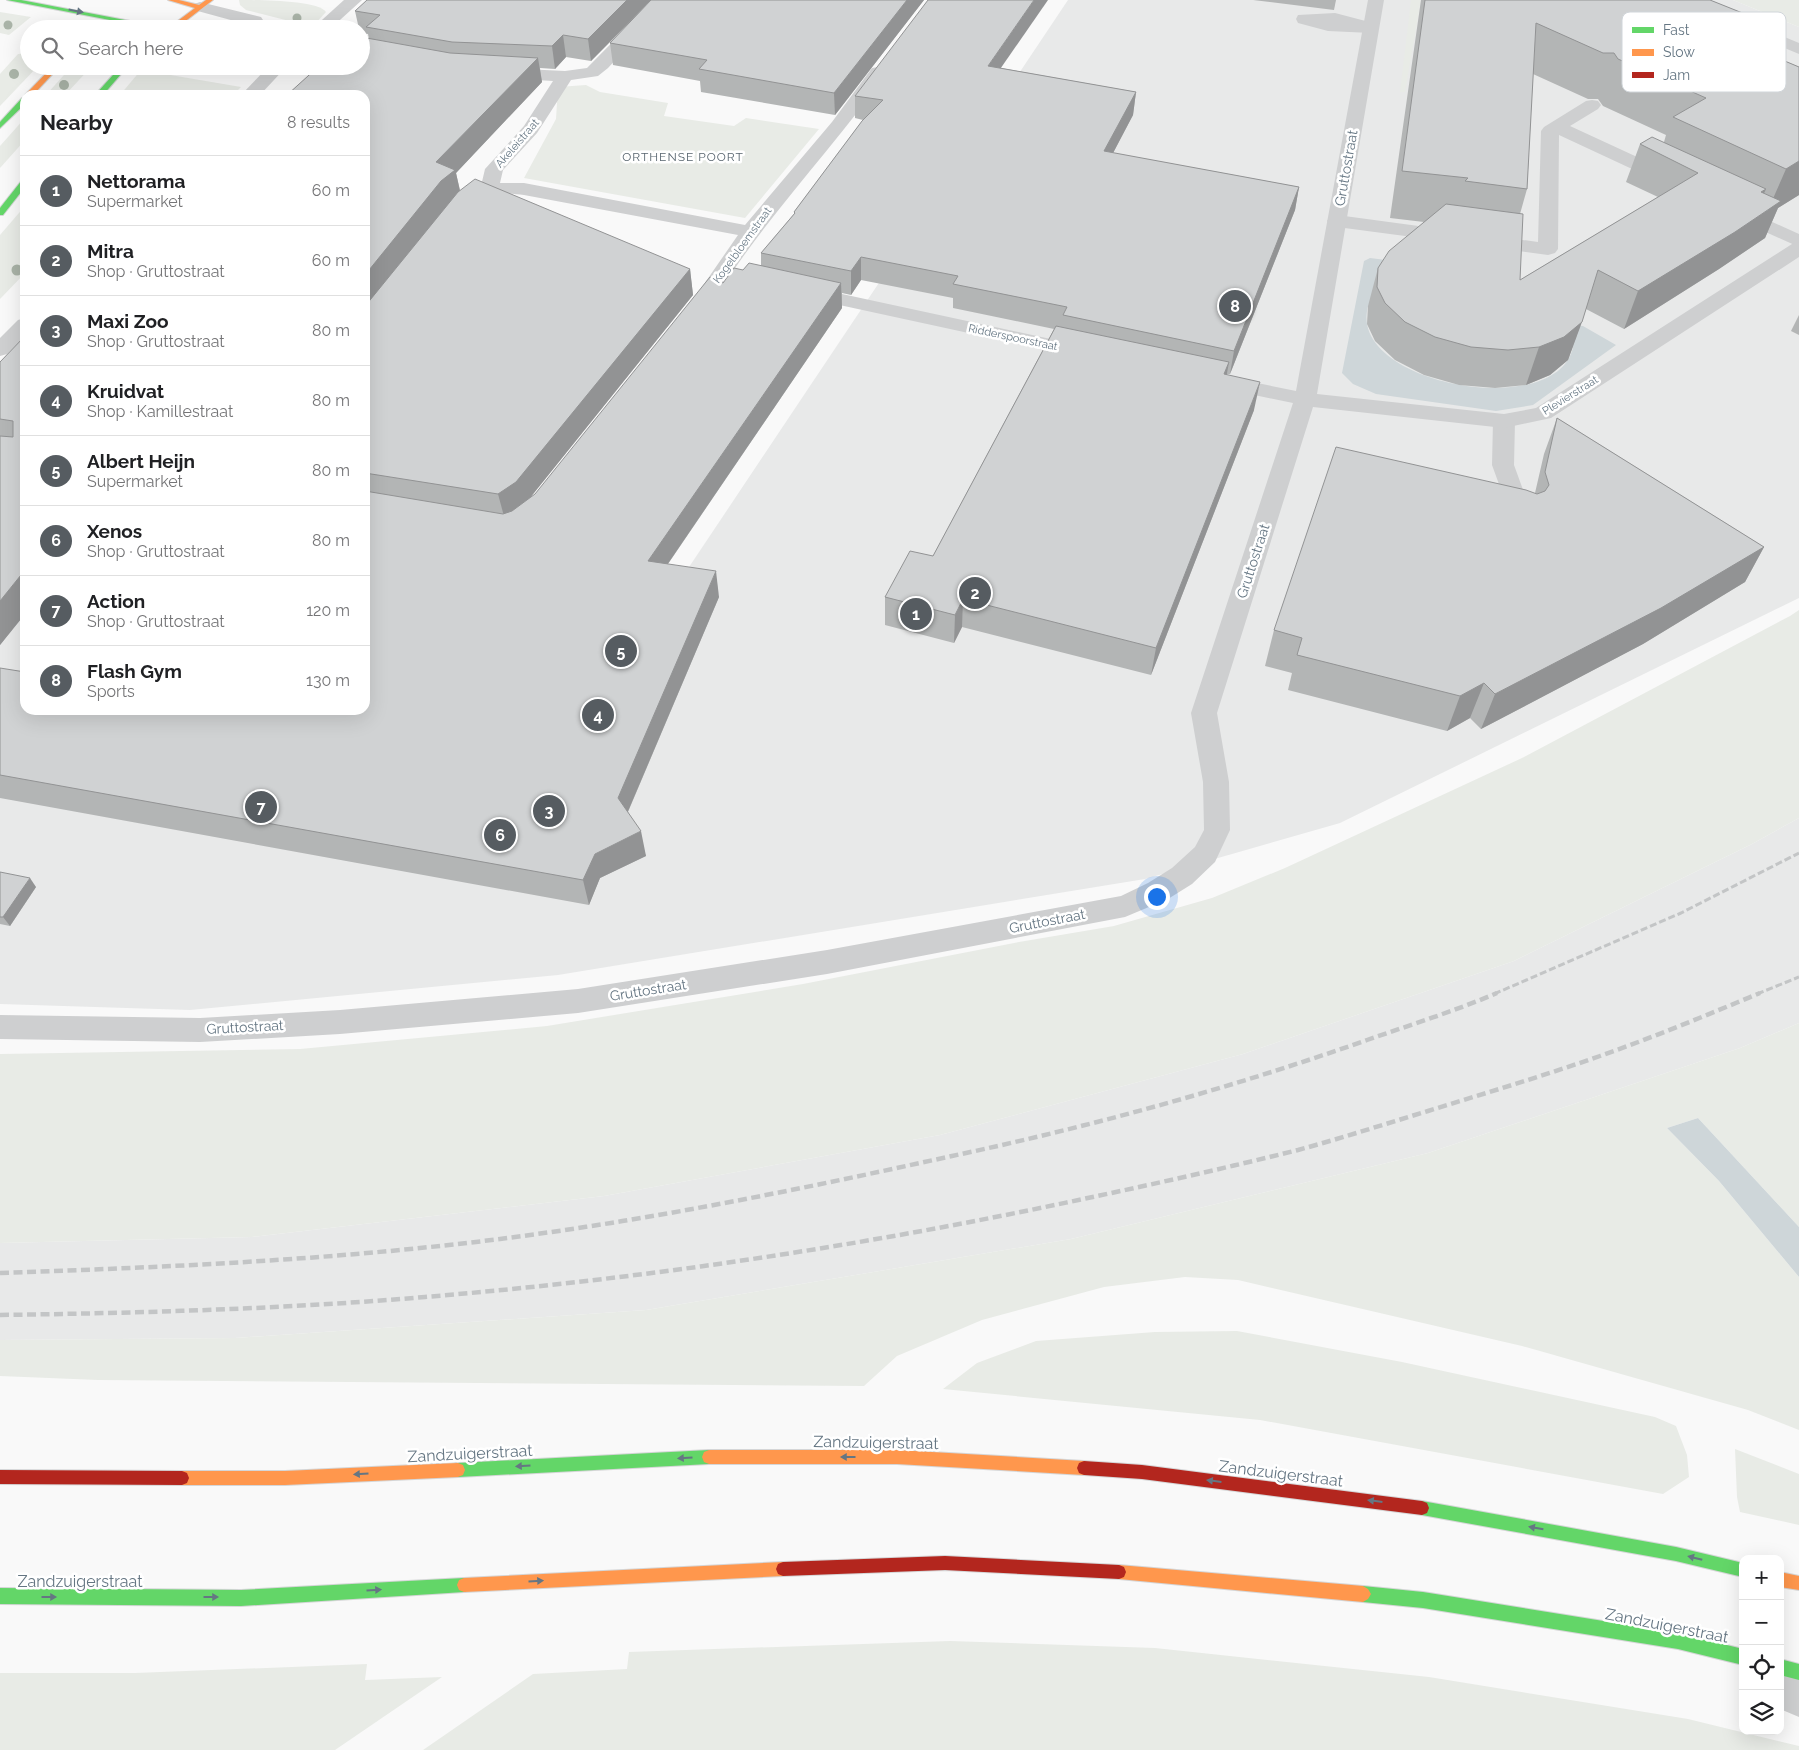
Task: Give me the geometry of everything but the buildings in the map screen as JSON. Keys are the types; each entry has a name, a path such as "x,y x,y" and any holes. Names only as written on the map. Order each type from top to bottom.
{"main road":[{"path":"10,0 121,20"},
{"path":"171,0 205,3"},
{"path":"181,20 205,3"},
{"path":"108,20 122,9"},
{"path":"35,90 49,75"},
{"path":"103,90 117,75"},
{"path":"0,126 20,105"},
{"path":"0,213 20,188"},
{"name":"Zandzuigerstraat","path":"0,1477 285,1478 713,1457 896,1457 1142,1472 1416,1506 1676,1554 1739,1569"},
{"name":"Zandzuigerstraat","path":"0,1596 241,1598 639,1575 944,1563 1149,1573 1422,1600 1678,1640 1739,1656"},
{"path":"1784,1580 1799,1583"},
{"path":"1784,1668 1799,1672"}],"street":[{"path":"331,20 354,0"},
{"path":"486,72 565,76 592,72 602,64 663,0"},
{"name":"Gruttostraat","path":"0,1027 210,1029 340,1022 578,1001 827,962 1125,906 1158,891 1182,876 1205,854 1217,830 1216,782 1204,712 1305,399 1376,0"},
{"path":"1683,0 1711,12"},
{"path":"205,3 251,20"},
{"path":"1786,44 1799,49"},
{"name":"Kogelbloemstraat","path":"703,298 722,275 750,232 838,126 892,54"},
{"path":"255,90 270,75"},
{"name":"Akeleistraat","path":"565,76 531,129 494,169 490,188 524,189 750,232"},
{"path":"1337,221 1548,249 1550,131 1592,105"},
{"path":"1557,127 1682,186"},
{"path":"449,219 471,197 490,188"},
{"path":"1718,202 1799,241"},
{"name":"Plevierstraat","path":"1305,399 1504,421 1542,413 1799,248"},
{"name":"Ridderspoorstraat","path":"722,275 1101,356"},
{"path":"0,350 20,329"},
{"path":"1208,378 1305,399"},
{"path":"1504,421 1503,466 1523,520"},
{"path":"1678,1640 1739,1669"},
{"path":"1782,1690 1799,1698"}],"shaded area":[{"path":"239,0 299,3 321,8 326,12 319,20 285,20 246,10 240,5"},
{"path":"1068,0 1733,0 1762,12 1622,12 1622,92 1786,92 1786,22 1799,27 1799,598 1340,823 1145,879 558,975 190,1010 0,1004 0,481 20,484 20,715 370,715 370,708 677,585"},
{"path":"1411,0 1421,0 1405,92 1400,92"},
{"path":"1733,0 1799,0 1799,27 1786,22 1786,12 1762,12"},
{"path":"0,12 31,17 27,20 20,20 20,26 9,35 0,33"},
{"path":"20,54 20,75 29,75 0,106 0,74"},
{"path":"64,75 84,75 70,90 50,90"},
{"path":"137,75 170,75 241,87 238,90 124,90"},
{"path":"586,85 600,92 668,103 664,116 734,126 746,118 819,129 745,218 524,178 556,119 558,87"},
{"path":"20,124 20,146 0,168 0,146"},
{"path":"20,212 20,278 0,299 0,235"},
{"path":"1370,258 1402,262 1376,292 1369,305 1367,311 1371,337 1391,358 1421,374 1457,384 1494,388 1529,384 1556,372 1572,351 1571,325 1583,326 1616,345 1533,405 1496,411 1376,394 1353,384 1342,373 1364,261"},
{"path":"1799,610 1799,818 1752,844 1514,961 1243,1054 940,1135 604,1196 252,1237 0,1243 0,1054 300,1049 547,1026 803,984 1019,942 1114,926 1212,898 1285,868 1522,758"},
{"path":"1799,818 1799,1023 1740,1048 1428,1153 1071,1239 646,1310 235,1338 0,1340 0,1243 252,1237 604,1196 940,1135 1243,1054 1514,961 1752,844"},
{"path":"1799,1023 1799,1227 1698,1118 1667,1128 1719,1181 1799,1277 1799,1430 1748,1410 1522,1346 1238,1280 1185,1277 1104,1287 982,1320 897,1356 864,1386 98,1380 0,1376 0,1340 235,1338 646,1310 1071,1239 1428,1153 1740,1048"},
{"path":"1698,1118 1799,1227 1799,1277 1719,1181 1667,1128"},
{"path":"1237,1331 1402,1362 1655,1417 1676,1426 1687,1455 1689,1477 1663,1494 1260,1420 943,1389 977,1363 1036,1341 1155,1332"},
{"path":"1735,1449 1799,1474 1799,1525 1740,1512 1737,1497"},
{"path":"950,1641 1155,1648 1429,1677 1688,1719 1739,1731 1739,1735 1754,1735 1799,1746 1799,1750 423,1750 533,1674 627,1669 629,1652"},
{"path":"367,1664 365,1680 442,1677 335,1750 0,1750 0,1673 135,1673"}],"railway":[{"path":"1494,994 1681,913 1799,853"},
{"path":"1757,994 1799,977"},
{"path":"0,1273 215,1264 323,1257 430,1247 561,1231 757,1197 1005,1144 1161,1105 1316,1058 1449,1012 1497,993"},
{"path":"0,1315 212,1310 319,1305 506,1290 748,1260 909,1233 1126,1190 1298,1150 1579,1063 1660,1034 1760,993"}],"traffic: fast":[{"path":"10,0 120,20"},
{"path":"103,90 117,75"},
{"path":"0,126 20,105"},
{"path":"0,213 20,188"},
{"path":"458,1470 709,1457"},
{"path":"1422,1508 1676,1554 1739,1569"},
{"path":"0,1596 241,1598 464,1585"},
{"path":"1363,1594 1423,1600 1678,1641 1739,1656"},
{"path":"1784,1668 1799,1672"}],"traffic: slow":[{"path":"171,0 200,7"},
{"path":"182,20 210,0"},
{"path":"34,90 48,75"},
{"path":"709,1457 897,1457 1084,1468"},
{"path":"182,1478 285,1478 458,1470"},
{"path":"464,1585 783,1569"},
{"path":"1119,1572 1363,1594"},
{"path":"1784,1580 1799,1583"}],"traffic: jam":[{"path":"1084,1468 1142,1472 1422,1508"},
{"path":"0,1477 182,1478"},
{"path":"783,1569 945,1563 1119,1572"}],"place":[{"name":"Flash Gym","path":"1235,306"},
{"name":"Mitra","path":"975,593"},
{"name":"Nettorama","path":"916,614"},
{"name":"Albert Heijn","path":"621,651"},
{"name":"Kruidvat","path":"598,715"},
{"name":"Action","path":"261,807"},
{"name":"Maxi Zoo","path":"549,811"},
{"name":"Xenos","path":"500,835"}],"district":[{"name":"ORTHENSE POORT","path":"683,157"}]}
